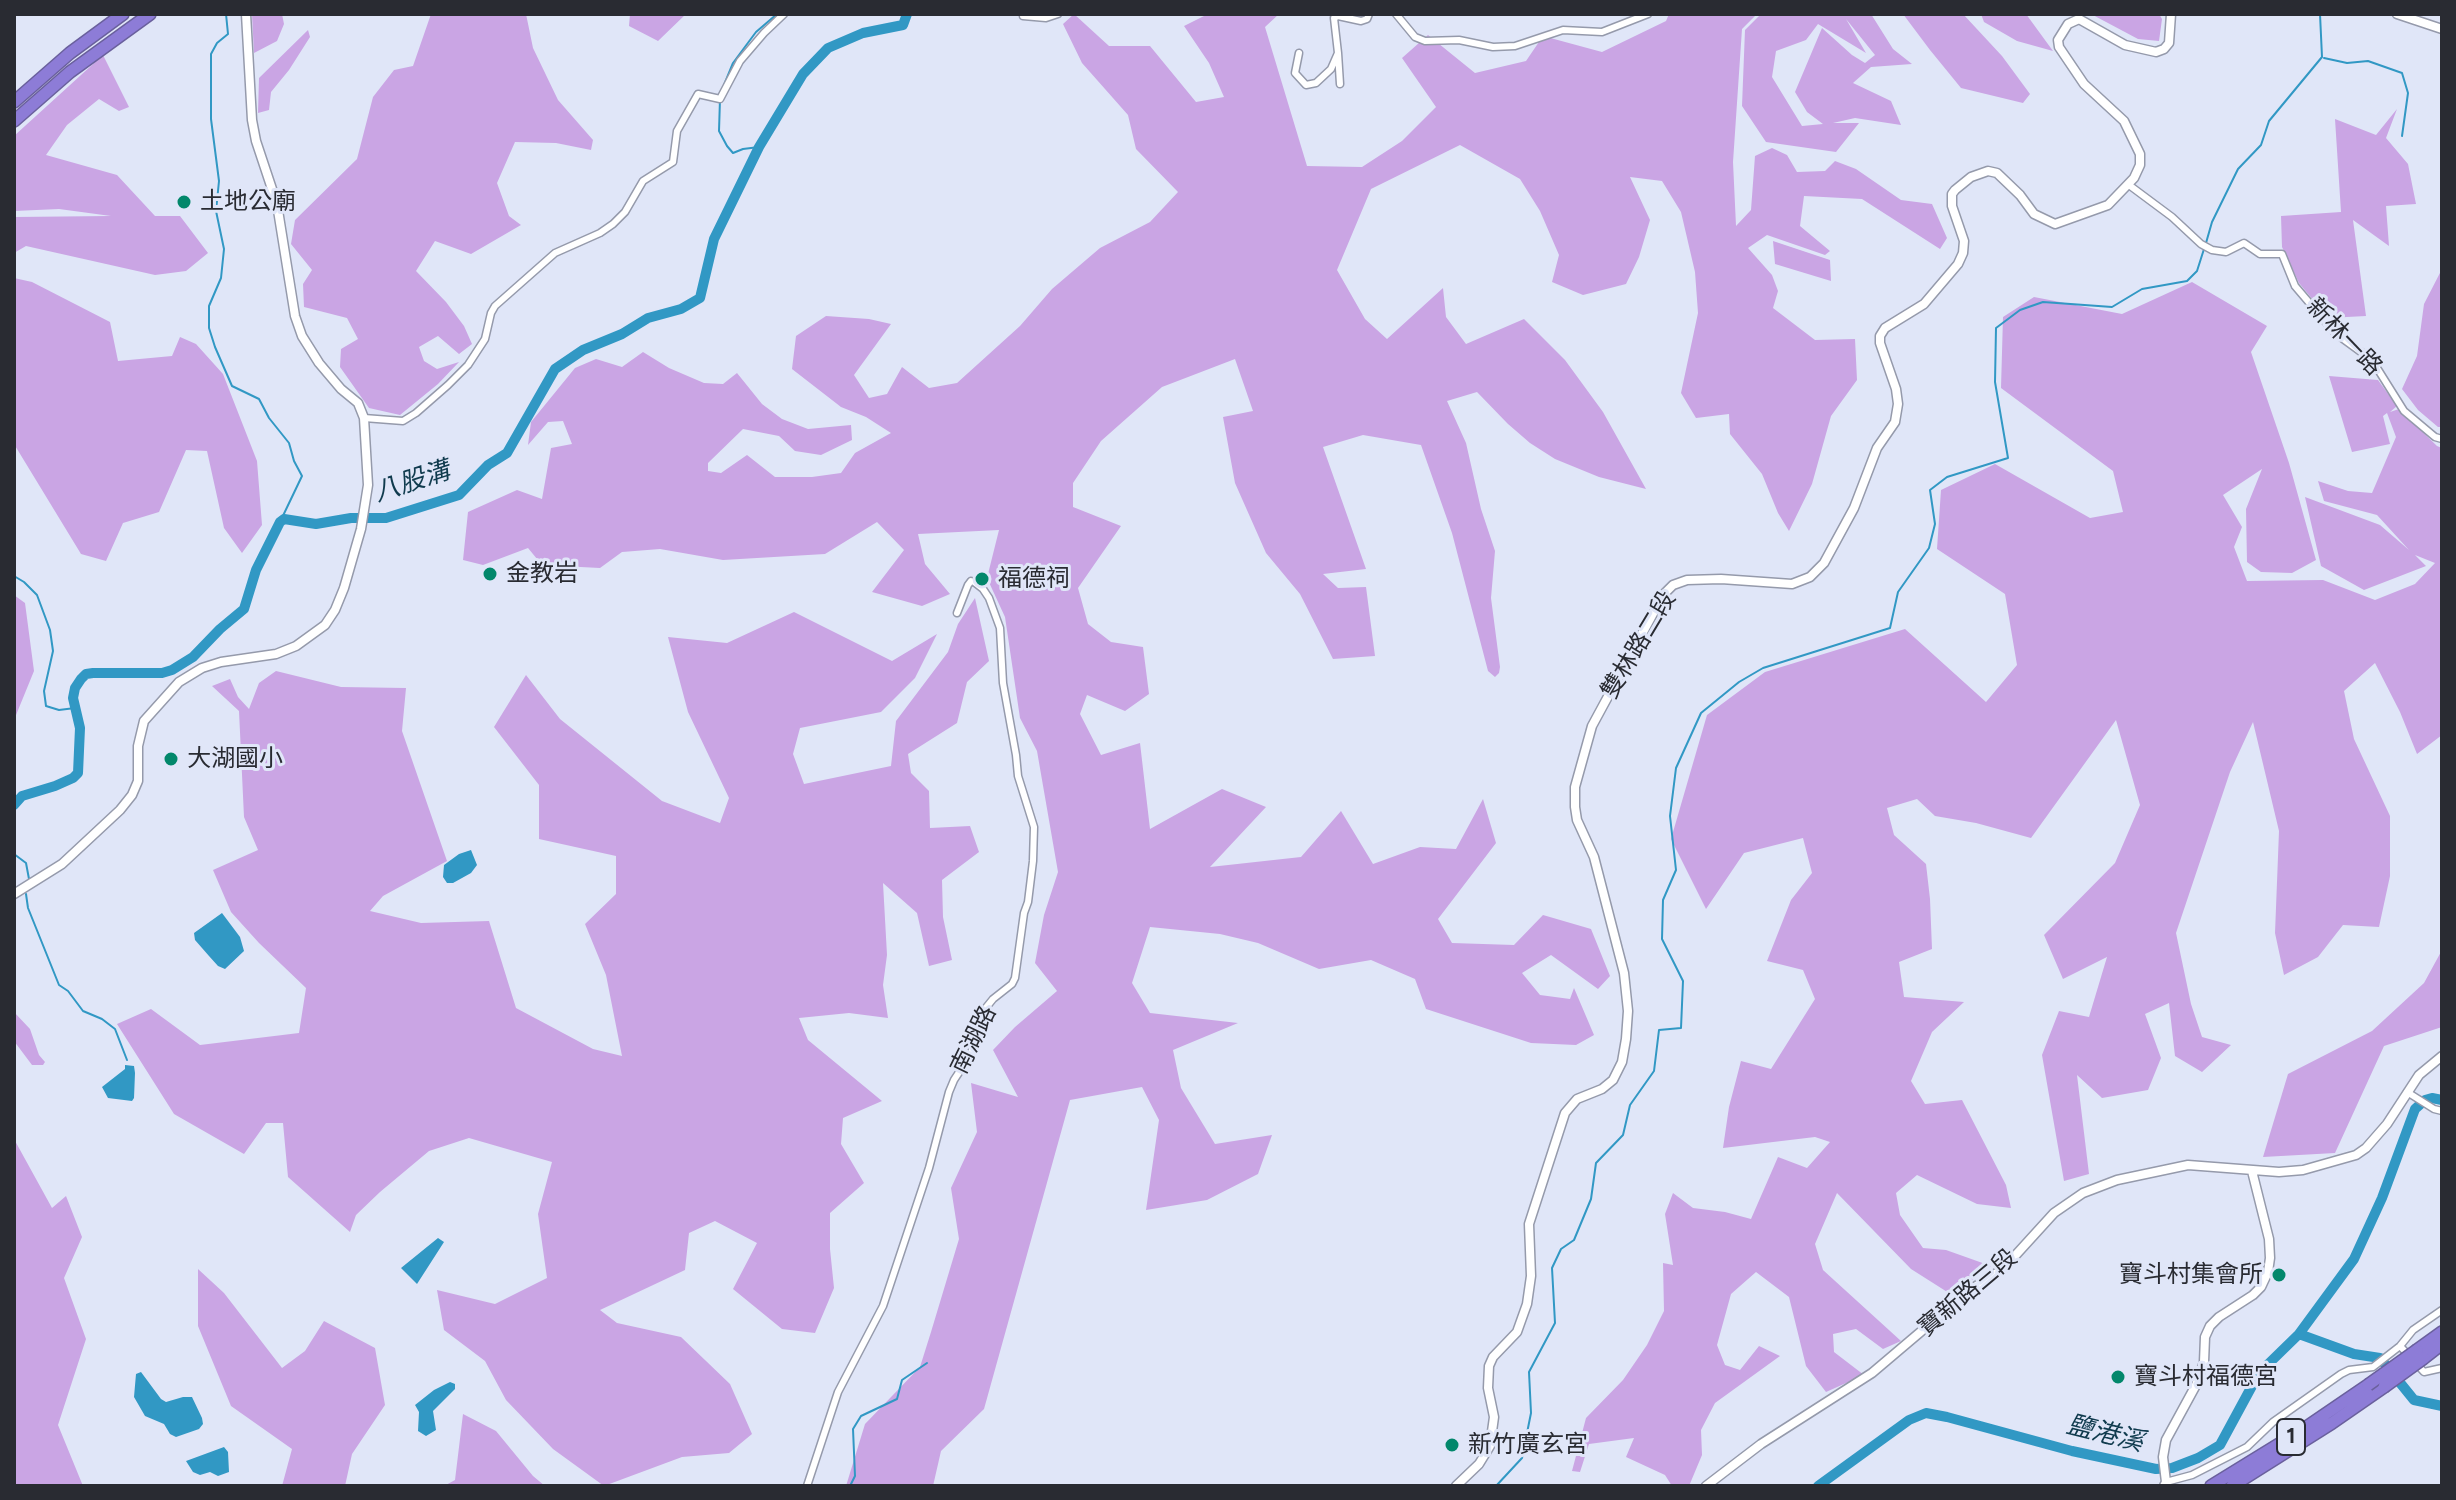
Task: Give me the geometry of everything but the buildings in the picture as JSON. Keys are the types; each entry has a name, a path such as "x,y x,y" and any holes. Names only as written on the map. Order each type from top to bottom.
{"highway":[{"path":"14,102 70,53 123,14"},
{"path":"14,121 70,72 150,14"},
{"name":"1","path":"2232,1486 2384,1387 2442,1332"},
{"name":"1","path":"2211,1486 2368,1385 2442,1344"}],"street":[{"path":"14,894 62,864 132,795 138,781 138,746 144,721 179,682 211,665 276,654 296,646 325,625 344,588 361,529 368,485 364,418 358,403 319,363 302,336 295,316 277,204 252,120 246,14"},
{"path":"364,418 403,421 448,385 468,365 485,339 495,306 555,253 600,233 625,212 643,181 673,162 677,131 698,94 717,100 724,95 740,61 784,14"},
{"path":"1023,16 1046,18 1058,14"},
{"path":"1340,84 1334,18 1338,16 1361,21 1367,19 1369,14"},
{"path":"1396,14 1415,37 1425,41 1459,40 1493,47 1515,46 1563,30 1602,32 1648,14"},
{"path":"2129,185 2141,159 2133,139 2120,115 2084,84 2074,71 2058,40 2068,24 2079,19 2125,45 2162,51 2169,43 2171,14"},
{"path":"2397,14 2442,29"},
{"path":"1299,53 1295,73 1306,85 1324,77 1338,53"},
{"name":"雙林路二段","path":"1456,1486 1479,1464 1490,1446 1494,1417 1488,1388 1489,1366 1493,1357 1517,1332 1527,1304 1531,1276 1529,1224 1565,1113 1577,1099 1602,1089 1613,1080 1622,1062 1628,1011 1624,973 1594,857 1577,820 1575,807 1575,787 1592,726 1663,595 1673,585 1687,580 1721,579 1792,584 1810,577 1824,563 1854,508 1877,448 1895,422 1898,404 1896,389 1880,336 1885,328 1924,304 1958,264 1963,253 1964,241 1952,199 1960,184 1984,172 1997,173 2034,214 2055,224 2100,210 2129,185"},
{"name":"新林一路","path":"2129,185 2212,250 2226,252 2244,243 2260,254 2282,254 2295,286 2335,333 2372,360 2404,411 2435,437 2442,439"},
{"name":"南湖路","path":"807,1486 838,1392 883,1306 929,1168 949,1092 971,1054 980,1015 1015,978 1031,882 1034,827 1018,776 1003,683 1000,628 989,598 978,583 971,581 968,585 957,613"},
{"name":"寶新路三段","path":"1706,1486 1761,1444 1872,1373 1970,1290 2003,1269 2054,1213 2083,1193 2117,1180 2188,1165 2252,1171 2303,1170 2356,1155 2387,1124 2425,1068 2442,1056"},
{"path":"2407,1092 2442,1111"},
{"path":"2252,1171 2269,1239 2268,1272 2253,1295 2210,1326 2205,1337 2204,1362 2196,1385 2166,1440 2163,1459 2165,1484 2192,1475 2247,1447 2273,1422 2349,1370 2373,1367 2400,1346 2413,1330 2442,1310"},
{"path":"2400,1346 2424,1372 2442,1368"}],"shaded area":[{"path":"252,14 282,14 284,24 277,41 254,53"},
{"path":"431,14 526,14 533,48 558,100 593,140 591,150 556,143 515,142 497,183 509,216 521,225 471,254 435,241 416,271 446,302 464,326 472,344 459,354 438,336 419,347 424,361 437,369 459,362 400,415 369,408 340,367 341,349 358,339 347,318 304,307 303,284 312,270 291,244 295,220 357,159 373,97 394,70 413,66"},
{"path":"630,14 686,14 658,41 629,26"},
{"path":"1074,14 1109,46 1150,46 1196,102 1224,97 1209,63 1184,26 1208,14 1279,14 1265,27 1307,166 1362,167 1402,141 1436,107 1402,58 1428,35 1475,73 1526,61 1543,36 1602,52 1666,21 1669,14 1757,14 1742,29 1733,162 1736,226 1751,210 1755,156 1772,148 1787,155 1797,172 1825,171 1835,161 1856,169 1901,200 1932,204 1947,238 1940,249 1862,199 1804,196 1800,226 1830,251 1825,255 1767,235 1748,248 1772,275 1778,291 1773,308 1815,340 1855,339 1857,380 1831,416 1812,484 1789,531 1762,474 1730,434 1729,414 1696,418 1681,393 1698,313 1695,272 1681,212 1662,181 1630,177 1650,220 1639,257 1626,284 1583,295 1552,282 1559,255 1540,211 1520,179 1460,145 1371,189 1337,270 1365,319 1387,339 1443,288 1446,317 1466,344 1524,319 1565,360 1603,412 1646,489 1599,477 1555,459 1530,443 1477,392 1447,401 1466,443 1481,509 1495,551 1491,598 1500,667 1495,677 1488,671 1452,533 1421,445 1363,435 1323,447 1366,569 1323,574 1338,588 1366,587 1375,656 1333,659 1300,594 1266,553 1235,483 1223,417 1253,411 1235,359 1162,387 1101,441 1073,483 1073,507 1121,526 1078,588 1088,624 1111,642 1143,647 1149,694 1125,711 1087,695 1080,714 1101,755 1140,743 1150,829 1222,789 1266,807 1210,867 1301,857 1341,811 1373,864 1420,847 1456,849 1483,799 1496,843 1438,919 1452,943 1514,945 1543,915 1591,929 1610,976 1598,989 1551,955 1522,973 1540,995 1570,999 1574,988 1594,1035 1576,1045 1531,1043 1426,1009 1415,979 1371,960 1319,969 1258,943 1220,934 1150,927 1132,983 1150,1013 1238,1023 1173,1050 1181,1088 1215,1144 1272,1135 1258,1174 1207,1200 1146,1210 1159,1120 1142,1087 1070,1100 984,1409 941,1451 933,1486 846,1486 865,1424 920,1367 931,1332 959,1239 951,1188 977,1132 971,1083 1018,1097 993,1050 1057,991 1035,963 1044,915 1058,872 1037,751 1020,718 1005,617 987,578 999,530 918,534 925,564 950,594 922,606 872,592 904,550 877,522 825,554 723,560 660,549 622,552 600,568 542,565 528,548 483,565 463,560 468,512 517,490 542,499 551,448 572,444 563,421 548,422 528,445 531,422 575,368 596,359 622,367 643,352 669,368 704,383 723,384 737,373 762,404 782,419 808,429 851,425 852,440 821,455 795,451 779,436 743,429 708,463 708,471 721,473 747,455 775,477 841,473 855,453 891,433 866,417 841,407 792,369 796,336 826,316 891,324 854,375 869,398 887,394 902,367 929,388 957,383 1020,326 1052,289 1100,248 1150,222 1178,192 1136,149 1128,115 1082,63 1063,24"},
{"path":"1761,14 1871,14 1893,49 1912,64 1871,67 1853,83 1891,101 1901,125 1855,118 1833,123 1859,123 1836,152 1766,142 1742,106 1745,30","holes":["1846,19 1875,55 1865,63 1822,28 1795,92 1807,112 1823,124 1802,126 1772,77 1776,51 1806,40 1818,24 1866,53"]},
{"path":"1903,14 1963,14 2002,56 2030,94 2023,103 1961,88"},
{"path":"1981,14 2026,14 2053,51 2017,41 1984,22"},
{"path":"2091,14 2159,14 2162,19 2159,41 2138,39"},
{"path":"308,30 310,37 271,92 269,110 258,113 259,78"},
{"path":"103,55 129,107 119,111 99,99 67,125 46,155 117,175 155,216 180,216 208,253 186,271 155,275 26,246 14,253 14,217 111,216 59,209 14,211 14,136"},
{"path":"2397,109 2386,138 2408,164 2416,204 2386,206 2389,246 2353,220 2366,316 2328,318 2299,283 2282,247 2281,216 2341,212 2335,119 2376,135"},
{"path":"1773,241 1830,260 1831,281 1775,264"},
{"path":"2442,269 2442,427 2438,427 2418,410 2402,389 2417,356 2424,304"},
{"path":"14,278 32,282 110,322 118,361 172,356 180,337 196,344 223,374 257,461 262,525 242,553 224,528 207,451 186,450 159,512 123,523 106,561 81,554 14,444"},
{"path":"2192,282 2267,326 2251,352 2289,463 2316,560 2292,573 2261,572 2247,562 2246,509 2262,469 2223,495 2242,527 2234,547 2247,581 2323,580 2375,600 2415,584 2435,563 2415,555 2426,566 2364,590 2321,566 2305,497 2380,525 2409,550 2377,515 2324,501 2318,481 2348,491 2372,493 2396,437 2387,413 2383,416 2390,444 2352,452 2329,376 2378,380 2397,406 2390,412 2399,409 2442,448 2442,735 2417,754 2375,663 2344,691 2354,739 2390,816 2390,876 2379,927 2343,925 2318,957 2284,975 2275,933 2279,831 2253,722 2230,772 2176,933 2191,1004 2202,1037 2231,1045 2202,1072 2175,1056 2169,1003 2145,1014 2161,1058 2148,1090 2102,1098 2077,1075 2089,1174 2064,1181 2042,1055 2059,1011 2089,1017 2107,957 2063,979 2044,935 2115,863 2140,805 2116,720 2031,838 1935,816 1917,799 1887,808 1894,835 1926,864 1930,899 1932,949 1899,962 1904,997 1964,1002 1932,1032 1911,1081 1925,1104 1962,1100 2006,1185 2011,1208 1977,1204 1917,1175 1896,1193 1900,1215 1923,1248 1946,1250 1991,1266 1952,1295 1911,1269 1837,1193 1815,1244 1823,1270 1901,1341 1883,1349 1856,1329 1833,1334 1834,1352 1864,1375 1826,1392 1806,1366 1789,1297 1756,1272 1731,1294 1717,1345 1725,1365 1740,1370 1759,1346 1780,1356 1715,1403 1701,1430 1702,1455 1689,1486 1672,1486 1665,1475 1626,1457 1634,1438 1589,1444 1580,1472 1572,1471 1586,1418 1623,1380 1647,1345 1664,1311 1663,1263 1673,1265 1665,1214 1673,1193 1693,1208 1751,1219 1778,1157 1807,1168 1830,1142 1815,1137 1723,1148 1729,1107 1741,1061 1771,1069 1815,999 1803,970 1767,961 1791,900 1812,873 1803,838 1744,853 1706,909 1671,839 1707,715 1765,672 1905,629 1986,702 2017,665 2005,594 1937,549 1941,490 1995,464 2090,518 2123,512 2113,471 2001,388 2003,317 2034,297 2122,314"},
{"path":"14,595 25,603 34,671 14,720"},
{"path":"975,598 989,661 967,682 957,723 908,754 911,773 929,791 930,828 970,826 979,852 942,880 943,917 952,960 929,966 917,913 883,883 887,955 883,985 888,1018 849,1013 799,1018 808,1040 882,1101 843,1118 841,1144 864,1183 830,1213 834,1288 815,1333 782,1329 733,1289 757,1243 715,1221 689,1233 685,1270 600,1310 617,1323 681,1337 730,1384 752,1434 729,1453 682,1457 604,1486 553,1449 506,1400 485,1361 444,1330 437,1290 495,1304 547,1278 538,1214 552,1162 469,1138 429,1151 356,1215 350,1232 288,1177 283,1123 266,1123 244,1154 174,1114 117,1024 151,1009 200,1045 299,1033 306,988 231,912 213,870 258,850 244,817 239,711 212,686 230,679 238,697 249,709 259,683 276,671 341,687 406,688 402,731 447,861 383,896 370,911 421,923 489,921 516,1008 593,1049 622,1056 606,975 585,924 616,894 616,856 539,839 539,785 494,727 526,675 560,719 662,801 720,823 729,798 688,712 668,637 727,643 794,612 892,661 937,634 915,678 881,712 800,728 793,754 804,784 891,766 896,721 948,652 958,624"},
{"path":"2442,950 2442,1027 2384,1046 2335,1153 2263,1157 2288,1074 2372,1031 2424,983"},
{"path":"14,1012 30,1029 39,1055 45,1062 43,1065 32,1065 14,1041"},
{"path":"14,1139 52,1208 66,1196 82,1237 64,1278 86,1339 58,1425 83,1486 14,1486"},
{"path":"198,1269 224,1293 282,1368 305,1351 324,1321 375,1348 385,1405 352,1454 345,1486 282,1486 292,1449 231,1406 198,1326"},
{"path":"463,1414 496,1431 545,1486 444,1486 455,1480"}],"water":[{"path":"471,850 477,865 471,873 447,883 443,877 444,865"},
{"path":"222,913 240,937 244,951 225,969 218,966 195,940 194,933"},
{"path":"125,1065 134,1066 134,1098 132,1101 108,1098 102,1087 125,1069"},
{"path":"438,1238 444,1242 417,1284 401,1268"},
{"path":"141,1372 166,1402 192,1397 202,1418 203,1424 199,1429 176,1437 164,1424 145,1416 134,1397 136,1374"},
{"path":"450,1382 455,1384 455,1389 433,1411 436,1430 426,1436 418,1431 419,1412 415,1405"},
{"path":"224,1447 228,1452 229,1472 218,1476 210,1472 200,1475 193,1472 186,1461"}],"waterway":[{"path":"226,14 228,34 217,43 211,54 211,119 219,181 216,211 224,249 221,278 209,306 209,328 232,386 259,399 269,418 289,443 302,476 280,522"},
{"path":"724,85 733,63 756,32 777,14"},
{"name":"八股溝","path":"14,805 22,796 55,786 78,773 80,728 73,698 81,679 93,673 162,673 193,657 244,609 256,570 284,519 316,524 351,518 386,518 459,495 488,465 507,453 555,369 583,350 622,334 648,318 681,309 700,298 714,239 759,147 803,74 828,48 863,33 903,25 907,14"},
{"path":"2206,243 2212,222 2238,169 2261,145 2269,121 2322,57 2320,14"},
{"path":"2324,58 2347,63 2368,61 2402,73 2408,93 2402,136"},
{"path":"720,99 719,131 727,146 733,153 759,147"},
{"path":"1496,1486 1522,1458 1531,1413 1529,1372 1555,1323 1552,1268 1561,1249 1574,1240 1591,1199 1596,1163 1623,1135 1630,1105 1654,1071 1659,1030 1681,1028 1683,981 1662,939 1663,900 1676,870 1670,816 1676,768 1701,713 1739,682 1763,668 1890,628 1898,592 1929,548 1935,524 1930,490 1947,477 2008,458 1995,382 1996,328 2020,310 2043,302 2112,307 2142,289 2187,281 2197,271 2204,249"},
{"path":"14,576 37,595 50,630 53,651 44,691 46,706 59,710 75,708"},
{"path":"14,854 26,863 29,879"},
{"path":"26,894 28,908 59,985 68,991 83,1011 115,1029 127,1060"},
{"name":"鹽港溪","path":"1818,1486 1909,1420 1926,1413 2156,1469 2172,1468 2220,1445 2259,1373 2299,1334 2354,1259 2382,1198 2415,1109 2425,1100 2442,1100"},
{"path":"2299,1334 2354,1354 2380,1358 2414,1400 2442,1406"},
{"path":"850,1486 855,1476 853,1429 861,1416 897,1399 902,1380 927,1363"}],"place":[{"name":"土地公廟","path":"184,202"},
{"name":"金教岩","path":"490,574"},
{"name":"福德祠","path":"982,579"},
{"name":"大湖國小","path":"171,759"},
{"name":"寶斗村集會所","path":"2279,1275"},
{"name":"寶斗村福德宮","path":"2118,1377"},
{"name":"新竹廣玄宮","path":"1452,1445"}]}
